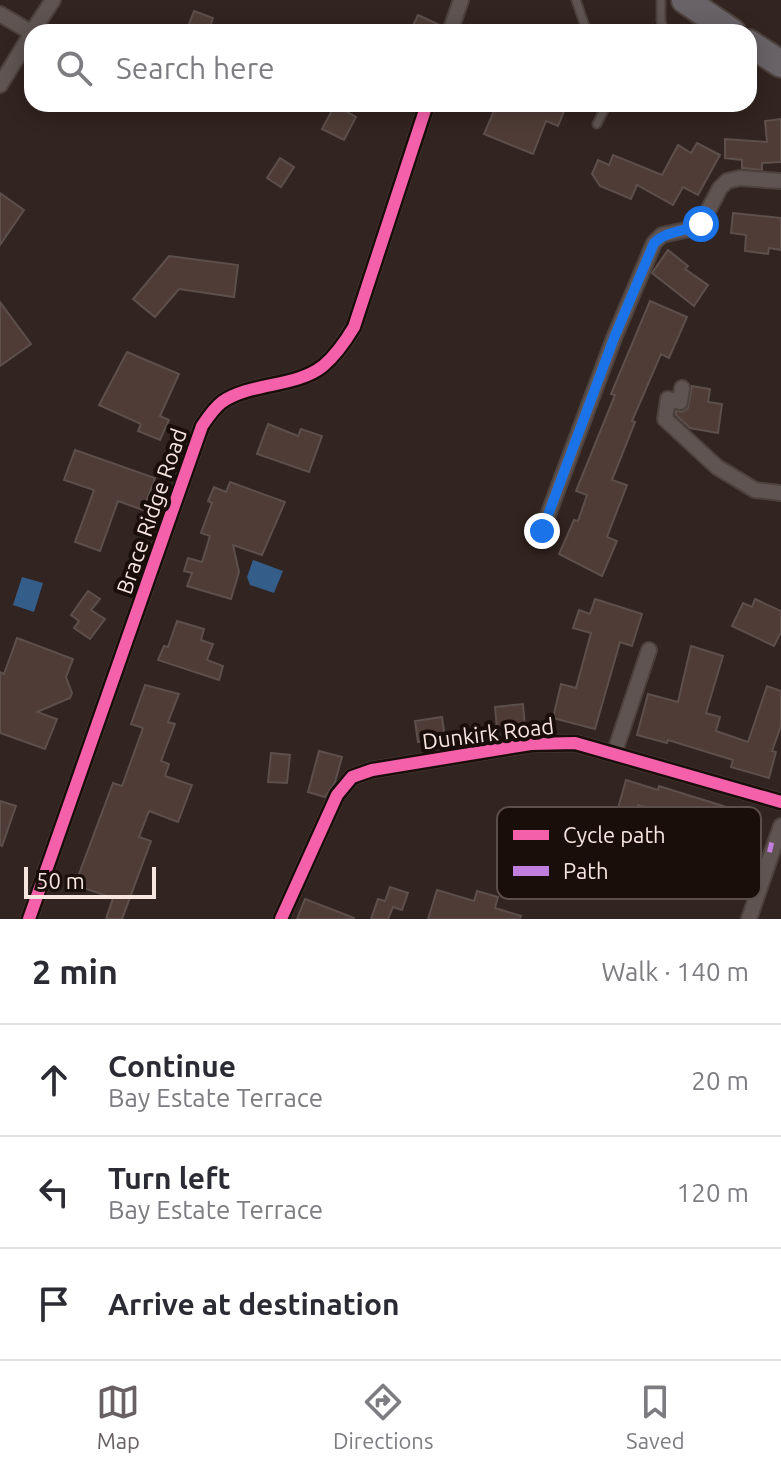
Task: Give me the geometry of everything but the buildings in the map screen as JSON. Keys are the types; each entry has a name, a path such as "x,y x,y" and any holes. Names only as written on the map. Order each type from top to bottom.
{"highway":[{"path":"685,0 720,24"},
{"path":"757,48 781,64"}],"street":[{"path":"38,24 53,0"},
{"path":"453,24 461,0"},
{"path":"0,14 24,28"},
{"path":"0,85 24,46"},
{"name":"Brace Ridge Road","path":"29,919 202,426 224,400 321,368 341,348 354,327 424,112"},
{"path":"542,531 614,338 654,243 662,235 701,224 727,181 740,178 781,181"},
{"path":"682,388 680,402 668,399 665,419 717,467 755,490 781,493"},
{"path":"614,754 649,650"},
{"name":"Dunkirk Road","path":"281,919 337,795 352,777 372,770 531,744 575,743 781,802"},
{"path":"761,884 781,826"},
{"path":"749,919 756,899"}],"lane":[{"path":"576,0 584,24"},
{"path":"661,0 662,24"},
{"path":"597,124 603,112"}],"water":[{"path":"253,560 283,571 274,593 250,585 247,577"},
{"path":"22,577 43,583 34,612 13,605"}],"marked path":[{"path":"761,845 773,848"}],"cycle path":[{"path":"29,919 202,426 222,402 246,391 312,373 328,362 344,343 354,327 424,112"},
{"path":"281,919 337,795 352,777 372,770 531,744 575,743 781,802"}],"route":[{"path":"542,531 614,338 654,243 662,235 701,224"}]}
